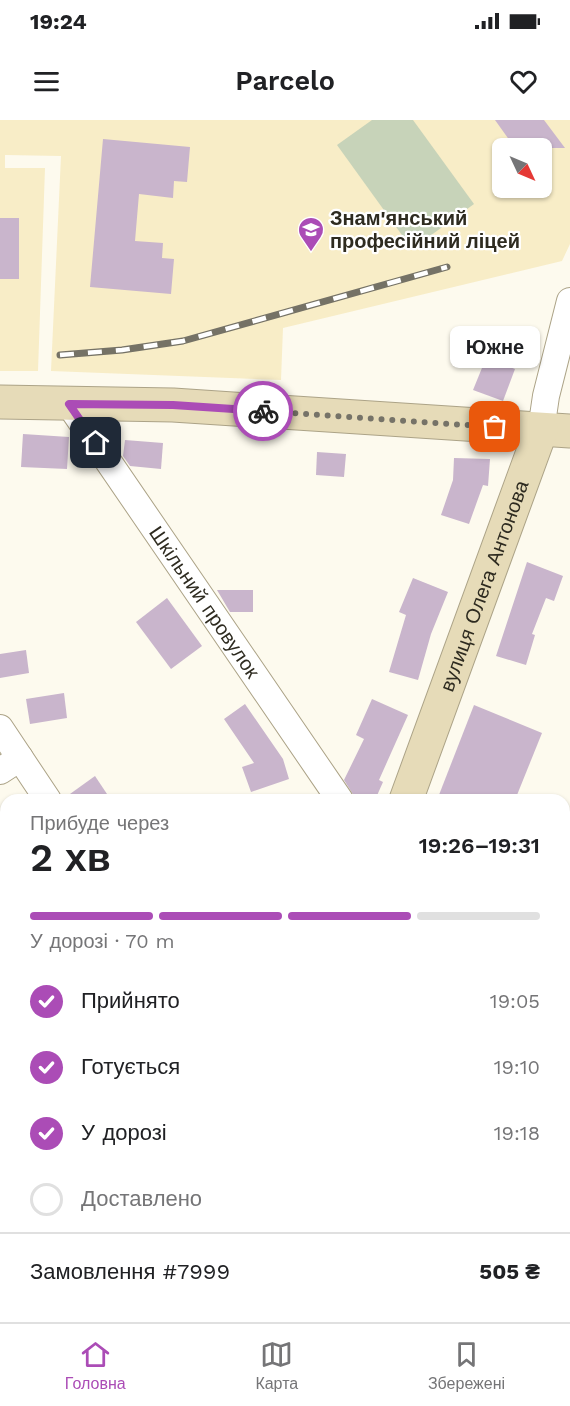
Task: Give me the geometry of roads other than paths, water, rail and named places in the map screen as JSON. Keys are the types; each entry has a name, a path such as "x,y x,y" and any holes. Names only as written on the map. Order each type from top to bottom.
{"street":[{"name":"вулиця Олега Антонова","path":"408,794 555,431 546,396 570,301"},
{"path":"0,402 173,405 555,431"},
{"name":"Шкільний провулок","path":"69,404 336,794"},
{"path":"0,728 10,765 41,794"}],"railway":[{"path":"60,355 122,350 183,341 447,267"}],"place":[{"name":"Знам'янський професійний ліцей","path":"311,253"},
{"name":"Южне","path":"495,427"}]}
